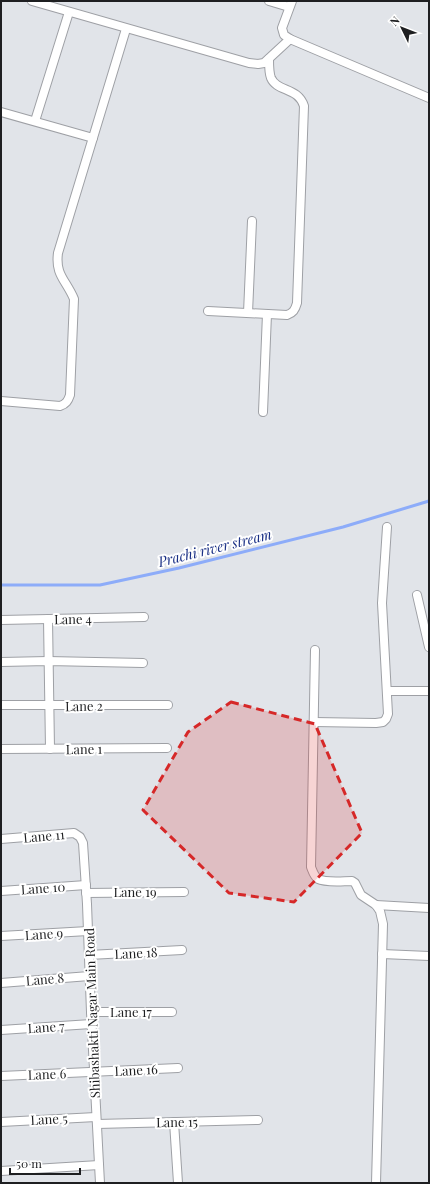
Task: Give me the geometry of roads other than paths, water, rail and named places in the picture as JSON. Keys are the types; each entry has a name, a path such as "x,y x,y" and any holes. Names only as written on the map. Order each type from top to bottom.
{"street":[{"path":"32,1 51,4 69,12 249,63 264,63 290,39"},
{"path":"269,1 290,4 282,28 284,35 290,39 429,98"},
{"path":"35,122 69,12"},
{"path":"1,401 60,406 65,404 70,395 74,299 59,272 57,266 58,253 126,28"},
{"path":"208,311 286,314 292,313 297,303 304,106 299,96 276,84 272,79 269,72 269,59"},
{"path":"1,112 93,138"},
{"path":"248,313 252,221"},
{"path":"263,412 266,314"},
{"path":"314,722 376,723 383,722 388,714 382,604 387,527"},
{"path":"416,595 429,647"},
{"name":"Lane 4","path":"1,620 144,617"},
{"path":"48,619 50,749"},
{"path":"315,650 311,868 313,874 318,879 326,881 352,881 355,883 361,895 376,905 380,911 383,924 376,1183"},
{"path":"1,662 48,661 143,663"},
{"path":"387,691 429,691"},
{"name":"Lane 2","path":"1,706 168,705"},
{"name":"Lane 1","path":"1,749 167,748"},
{"name":"Lane 11","path":"1,840 74,833 80,837 83,843"},
{"name":"Shibashakti Nagar Main Road","path":"83,843 100,1183"},
{"name":"Lane 10","path":"1,891 86,889"},
{"name":"Lane 19","path":"86,889 184,892"},
{"path":"376,905 429,908"},
{"name":"Lane 9","path":"1,936 88,931"},
{"name":"Lane 18","path":"89,955 182,950"},
{"path":"382,954 429,956"},
{"name":"Lane 8","path":"1,983 89,976"},
{"name":"Lane 17","path":"91,1012 172,1012"},
{"name":"Lane 7","path":"1,1030 92,1024"},
{"name":"Lane 16","path":"94,1072 178,1068"},
{"name":"Lane 6","path":"1,1076 94,1072"},
{"name":"Lane 5","path":"1,1122 96,1120"},
{"name":"Lane 15","path":"96,1120 174,1122 258,1120"},
{"path":"174,1122 178,1183"},
{"path":"1,1171 99,1165"}],"waterway":[{"name":"Prachi river stream","path":"1,585 100,585 179,568 343,527 429,501"}]}
